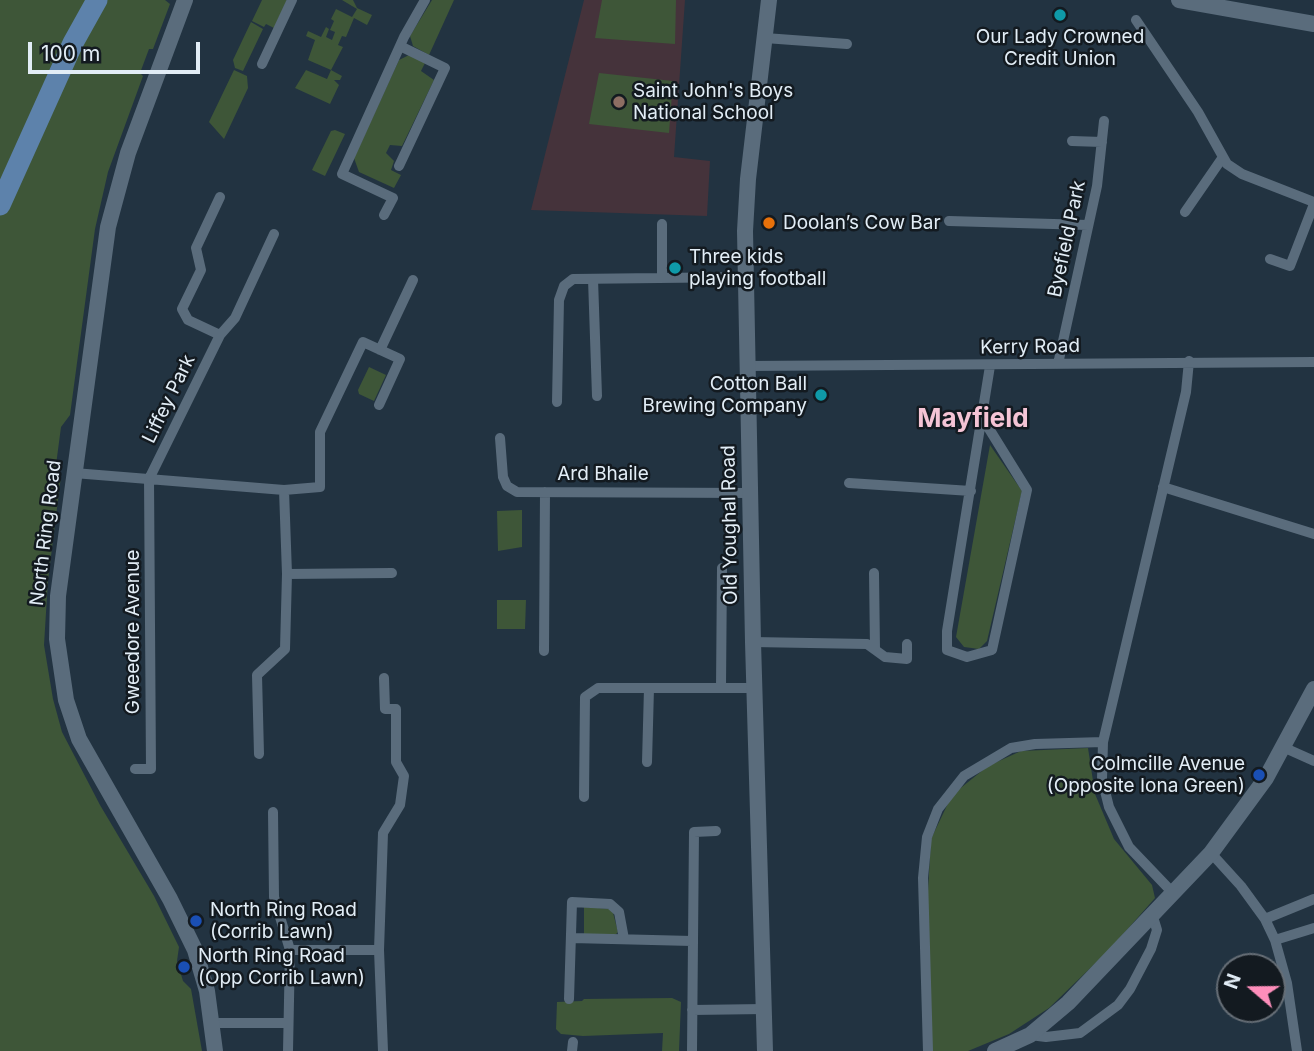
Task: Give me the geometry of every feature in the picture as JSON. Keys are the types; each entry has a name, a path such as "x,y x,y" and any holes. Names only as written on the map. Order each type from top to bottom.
{"street":[{"name":"North Ring Road","path":"185,0 128,153 113,203 74,473 56,621 66,700 88,758 183,923 200,968 215,1051"},
{"path":"262,64 292,0"},
{"path":"384,215 393,198 342,174 400,46 425,0"},
{"name":"Old Youghal Road","path":"765,1051 752,642 746,278 748,179 769,0"},
{"path":"1179,0 1314,24"},
{"path":"1136,20 1198,112 1227,164 1242,174 1314,203 1290,266 1270,260"},
{"path":"765,38 847,44"},
{"path":"399,166 445,68 400,46"},
{"name":"Byefield Park","path":"1058,364 1097,186 1104,121"},
{"path":"1072,141 1102,142"},
{"path":"1185,212 1223,157"},
{"path":"220,197 195,248 201,270 182,309 188,320 220,335"},
{"path":"949,221 1088,225"},
{"path":"662,224 662,277"},
{"name":"Liffey Park","path":"149,479 220,335 235,318 274,234"},
{"path":"557,402 559,300 564,286 573,279 746,278"},
{"path":"593,279 597,396"},
{"path":"380,350 413,280"},
{"path":"74,473 284,490 320,486 320,432 363,342 400,359 379,405"},
{"path":"1173,893 1129,847 1109,807 1102,779 1103,742 1186,392 1189,361"},
{"name":"Kerry Road","path":"747,366 1314,362"},
{"path":"983,419 1027,490 992,650 967,657 947,650 947,631 990,366"},
{"name":"Ard Bhaile","path":"500,438 503,477 507,486 517,492 750,493"},
{"name":"Gweedore Avenue","path":"135,769 151,769 149,479"},
{"path":"849,483 971,491"},
{"path":"1163,487 1314,534"},
{"path":"260,754 257,675 285,649 287,574 284,490"},
{"path":"544,651 545,492"},
{"path":"721,687 722,568"},
{"path":"874,572 875,649"},
{"path":"287,574 392,573"},
{"path":"752,642 867,644 885,657 907,659 907,644"},
{"path":"383,1051 379,950 383,833 400,805 404,776 396,762 396,709 385,709 384,678"},
{"path":"584,797 585,697 598,688 754,688"},
{"path":"647,762 649,688"},
{"path":"995,1051 1030,1035 1068,1003 1153,917 1211,853 1284,748 1312,698"},
{"path":"928,1051 923,878 927,837 938,809 964,776 1011,748 1035,744 1103,742"},
{"path":"1284,748 1314,761"},
{"path":"273,812 274,897 290,950 288,1051"},
{"path":"692,1051 694,832 716,831"},
{"path":"1211,853 1241,886 1265,919 1275,940 1287,984 1297,1051"},
{"path":"1265,919 1314,899"},
{"path":"569,999 572,902 610,904 619,912 624,939"},
{"path":"1030,1035 1046,1037 1080,1033 1118,1005 1130,989 1151,949 1157,930 1153,917"},
{"path":"1275,940 1314,928"},
{"path":"572,938 692,942"},
{"path":"290,950 379,950"},
{"path":"692,1010 764,1009"},
{"path":"212,1023 288,1023"}],"shaded area":[{"name":"Saint John's Boys National School","path":"584,0 685,0 674,157 710,161 707,216 531,210"}],"green space":[{"path":"0,0 165,0 170,4 153,49 149,49 140,73 143,76 108,172 95,229 70,415 61,427 56,465 61,476 48,580 44,645 53,699 62,732 100,805 154,896 179,947 177,961 183,981 191,989 202,1051 0,1051"},
{"path":"262,0 287,0 274,28 252,21"},
{"path":"342,0 353,0 357,8 372,15 367,25 354,18 346,37 342,36 338,45 343,47 331,70 308,60 315,40 306,36 308,31 321,37 326,27 329,29 326,37 332,40 335,32 330,30 334,21 331,19 336,9 352,17 357,9"},
{"path":"432,0 454,0 429,55 413,46 410,36"},
{"path":"602,0 676,0 675,44 595,38"},
{"path":"251,22 263,29 243,71 235,68 233,60"},
{"path":"409,55 425,63 421,71 434,80 402,146 390,145 386,153 394,161 391,170 401,175 394,188 359,172 354,158 399,60"},
{"path":"234,70 247,76 248,88 224,139 209,122"},
{"path":"306,70 327,79 331,70 342,76 340,80 334,80 339,85 330,104 295,88"},
{"path":"599,73 673,81 669,133 589,124"},
{"path":"331,131 345,134 325,176 312,170"},
{"path":"369,367 386,375 374,401 359,394 358,390"},
{"path":"990,445 1022,491 987,641 979,649 964,647 956,637"},
{"path":"522,510 522,547 498,551 497,511"},
{"path":"497,600 526,600 525,629 497,629"},
{"path":"1088,748 1095,794 1114,839 1152,885 1155,898 1110,949 1049,1008 1009,1034 968,1051 932,1051 927,908 931,839 952,795 988,766 1021,751"},
{"path":"584,907 612,909 618,932 615,935 584,934"},
{"path":"672,998 681,1002 679,1051 662,1051 663,1033 583,1036 561,1034 556,1029 557,1002"}],"waterway":[{"path":"0,205 73,43 97,0"}],"place":[{"name":"Our Lady Crowned Credit Union","path":"1060,15"},
{"name":"Saint John's Boys National School","path":"619,102"},
{"name":"Doolan’s Cow Bar","path":"769,223"},
{"name":"Three kids playing football","path":"675,268"},
{"name":"Cotton Ball Brewing Company","path":"821,395"},
{"name":"Colmcille Avenue (Opposite Iona Green)","path":"1259,775"},
{"name":"North Ring Road (Corrib Lawn)","path":"196,921"},
{"name":"North Ring Road (Opp Corrib Lawn)","path":"184,967"}],"district":[{"name":"Mayfield","path":"973,419"}]}
